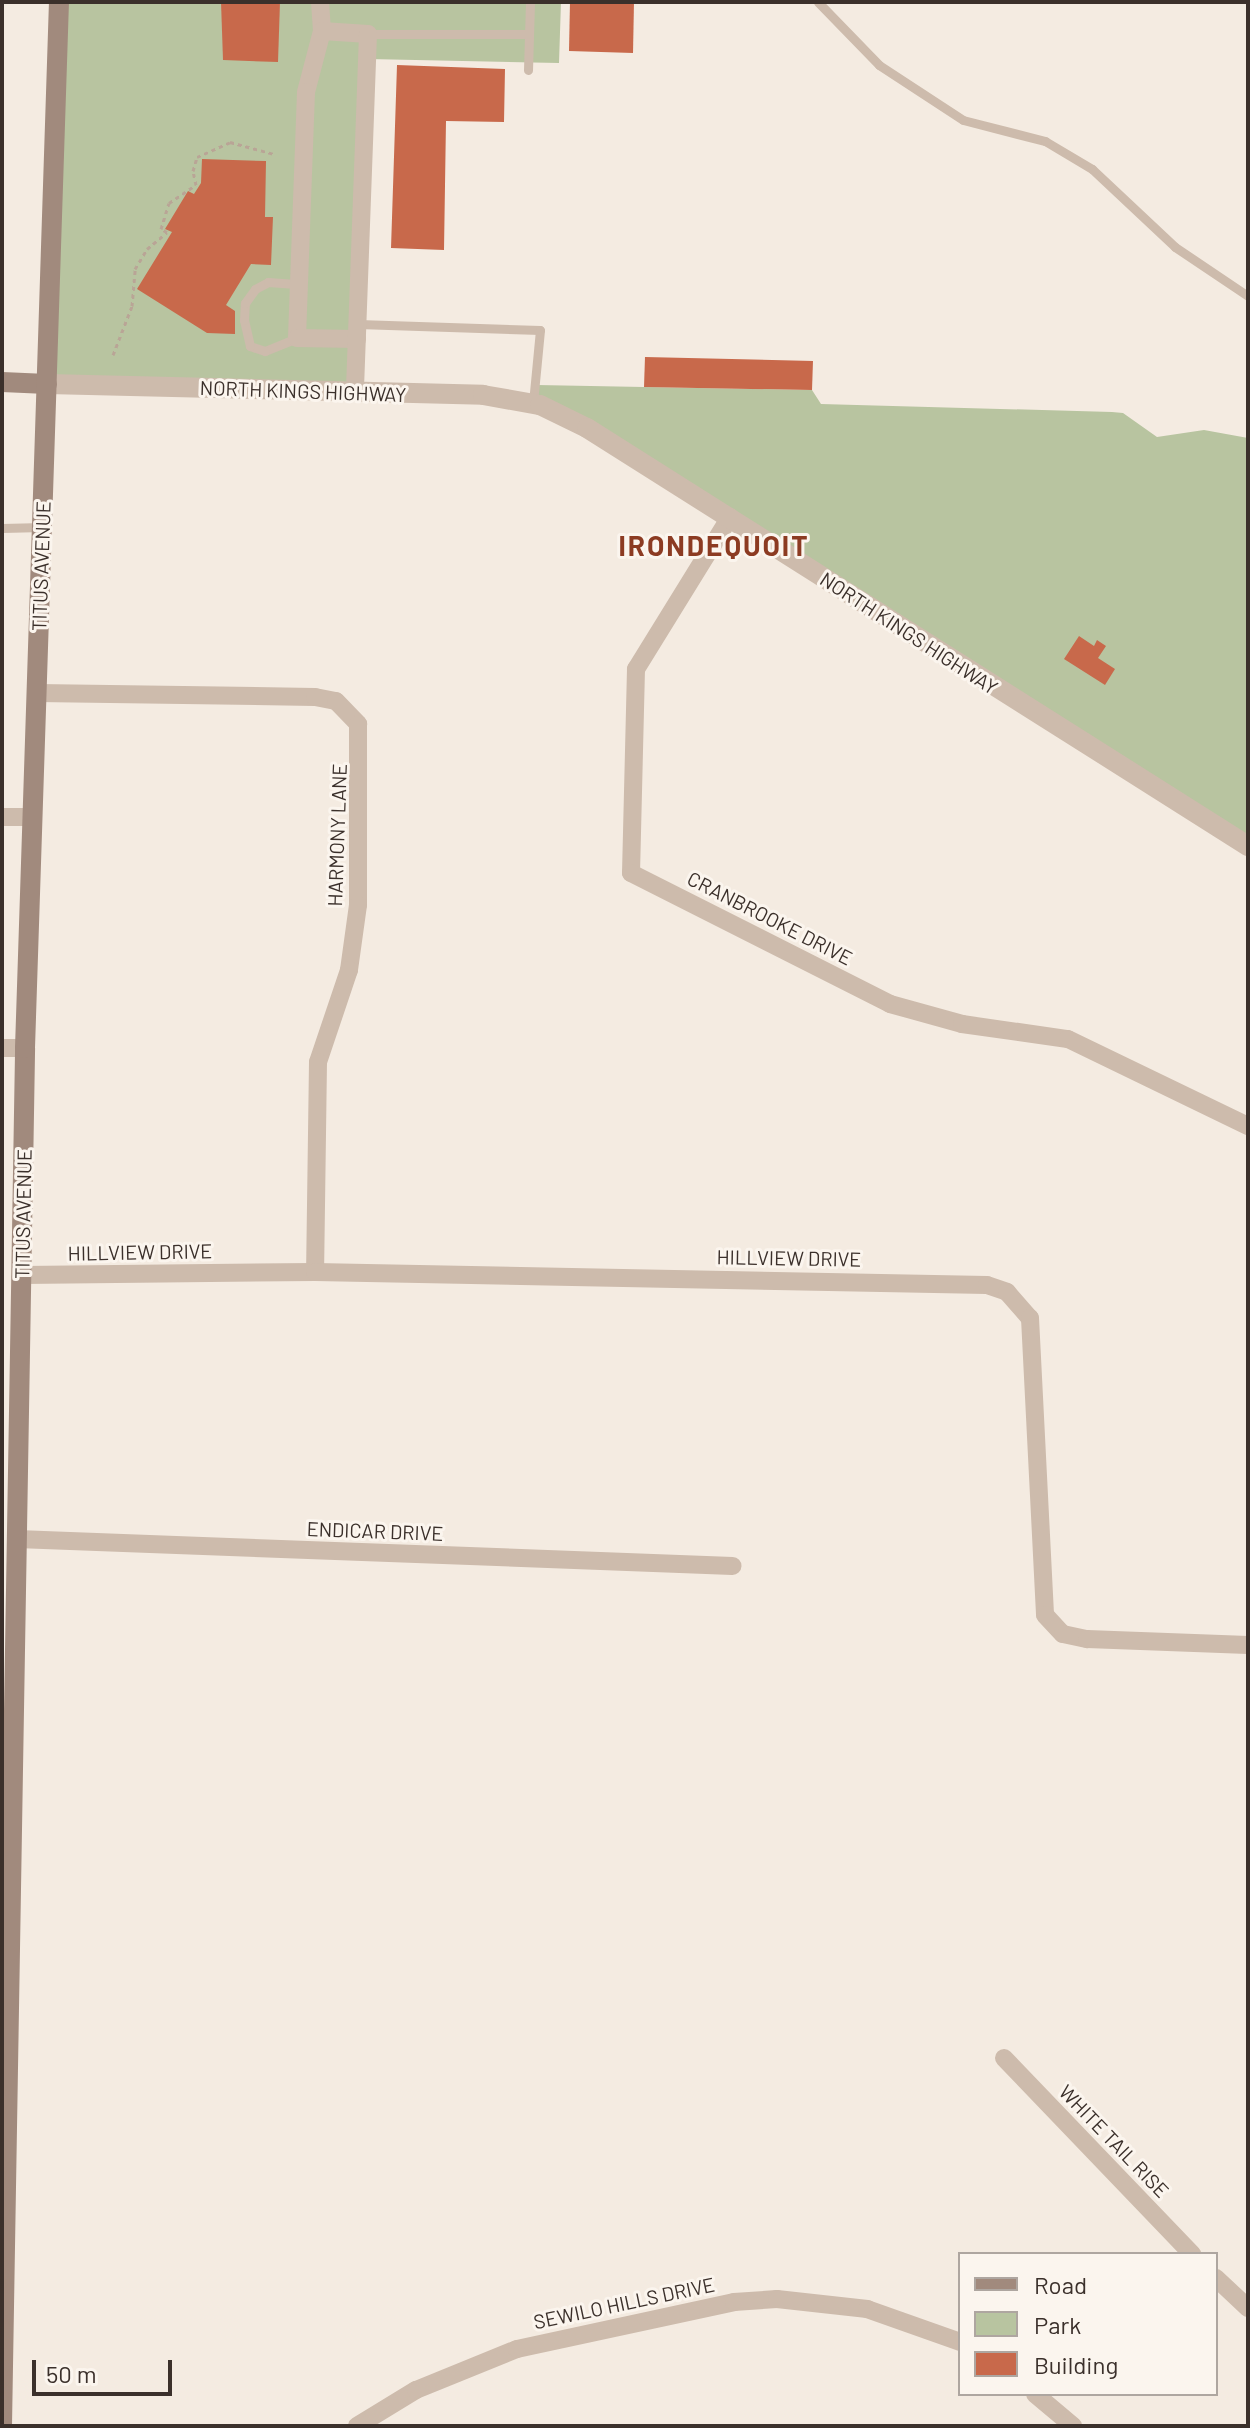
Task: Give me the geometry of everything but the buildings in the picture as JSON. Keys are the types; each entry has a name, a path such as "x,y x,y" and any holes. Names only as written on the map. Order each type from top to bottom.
{"main road":[{"name":"TITUS AVENUE","path":"2,2426 8,1812 23,1275 25,1048 59,2"},
{"path":"2,382 47,384"}],"street":[{"path":"320,2 322,31 306,92 297,338 358,332"},
{"path":"322,31 368,34 355,393"},
{"name":"NORTH KINGS HIGHWAY","path":"47,384 483,395 533,403 578,423 730,517 1248,846"},
{"name":"CRANBROOKE DRIVE","path":"730,517 636,669 631,873 890,1004 962,1024 1068,1039 1248,1126"},
{"name":"HARMONY LANE","path":"37,693 315,697 336,701 358,724 358,905 349,970 326,1025 318,1062 315,1272"},
{"path":"2,817 32,817"},
{"path":"2,1048 25,1048"},
{"name":"HILLVIEW DRIVE","path":"23,1275 315,1272 967,1283 1007,1292 1030,1318 1032,1334 1031,1408 1045,1615 1063,1634 1087,1639 1248,1645"},
{"name":"ENDICAR DRIVE","path":"17,1539 732,1566"},
{"name":"WHITE TAIL RISE","path":"1004,2058 1190,2252"},
{"path":"1218,2280 1248,2308"},
{"name":"SEWILO HILLS DRIVE","path":"357,2426 416,2390 517,2349 734,2302 793,2300 867,2309 958,2341"},
{"path":"1037,2396 1073,2426"}],"lane":[{"path":"528,70 530,2"},
{"path":"818,2 879,65 963,120 1045,141 1092,169 1175,247 1248,296"},
{"path":"368,34 529,34"},
{"path":"297,338 265,351 250,346 244,320 245,303 255,289 268,282 299,284"},
{"path":"358,332 540,330 533,403"},
{"path":"2,528 43,527"}],"path":[{"path":"113,355 132,306 135,269 147,249 167,232 161,229 169,203 185,188 193,190 197,157 230,142 274,154"}],"green space":[{"path":"59,2 561,2 559,63 368,59 358,392 47,384"},
{"path":"537,385 812,390 821,404 1112,412 1123,413 1157,437 1204,430 1248,438 1248,846 533,403"}],"district":[{"name":"IRONDEQUOIT","path":"714,545"}]}
